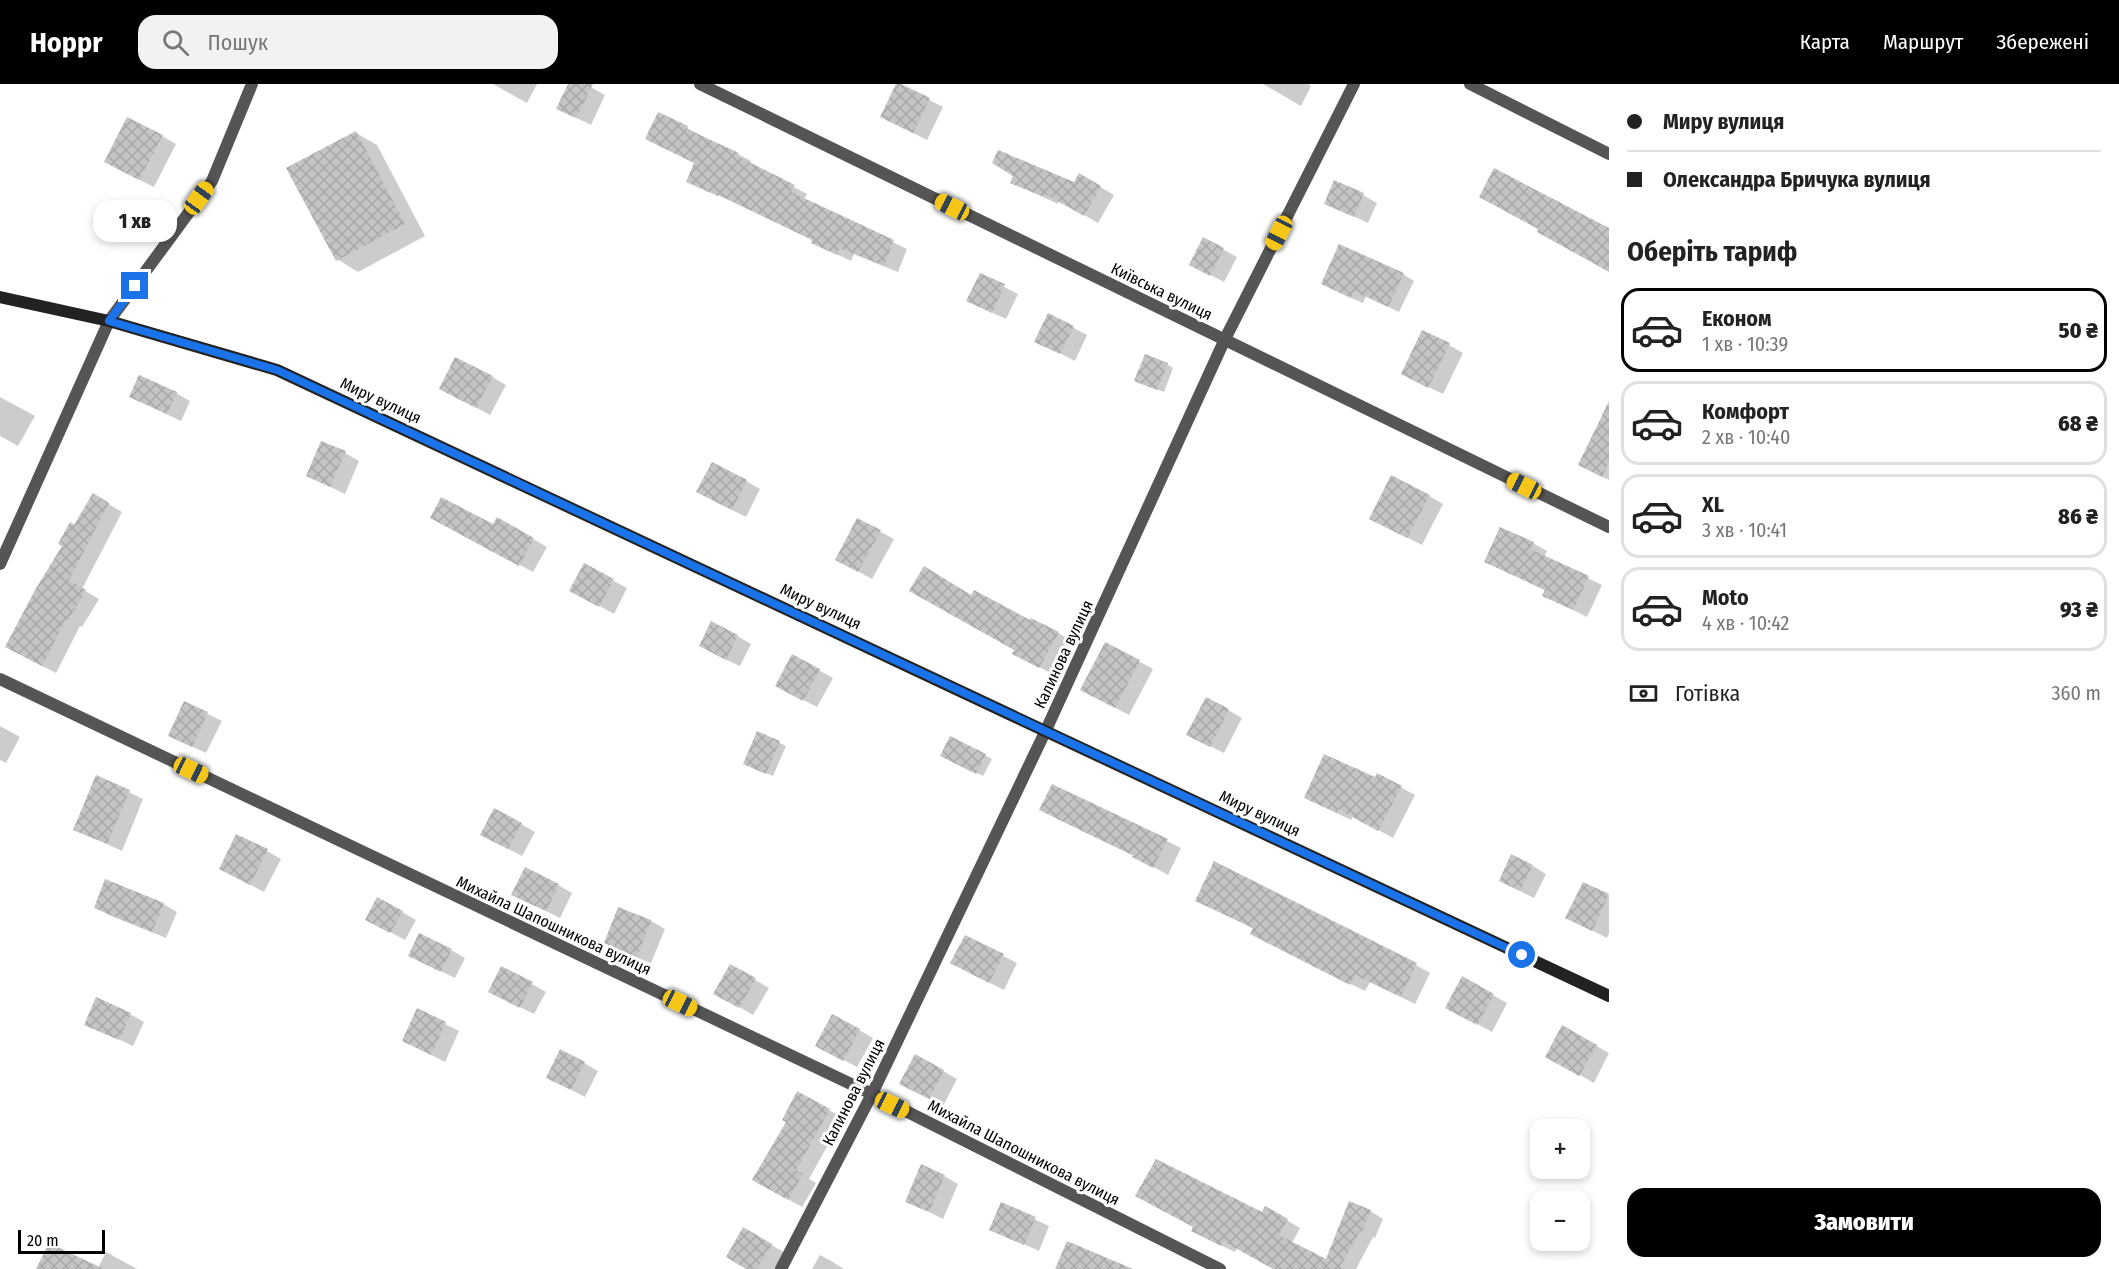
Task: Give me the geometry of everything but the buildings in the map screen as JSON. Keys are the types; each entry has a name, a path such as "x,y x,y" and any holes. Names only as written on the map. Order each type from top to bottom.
{"main road":[{"name":"Миру вулиця","path":"0,297 109,321 277,370 1609,996"}],"street":[{"path":"0,564 109,321 212,181 252,84"},
{"name":"Київська вулиця","path":"700,84 1609,527"},
{"name":"Калинова вулиця","path":"781,1269 872,1094 1046,730 1225,339 1354,84"},
{"path":"1470,84 1609,154"},
{"name":"Михайла Шапошникова вулиця","path":"0,679 872,1094 1220,1269"}],"route":[{"path":"135,286 109,321 277,370 1522,955"}]}
